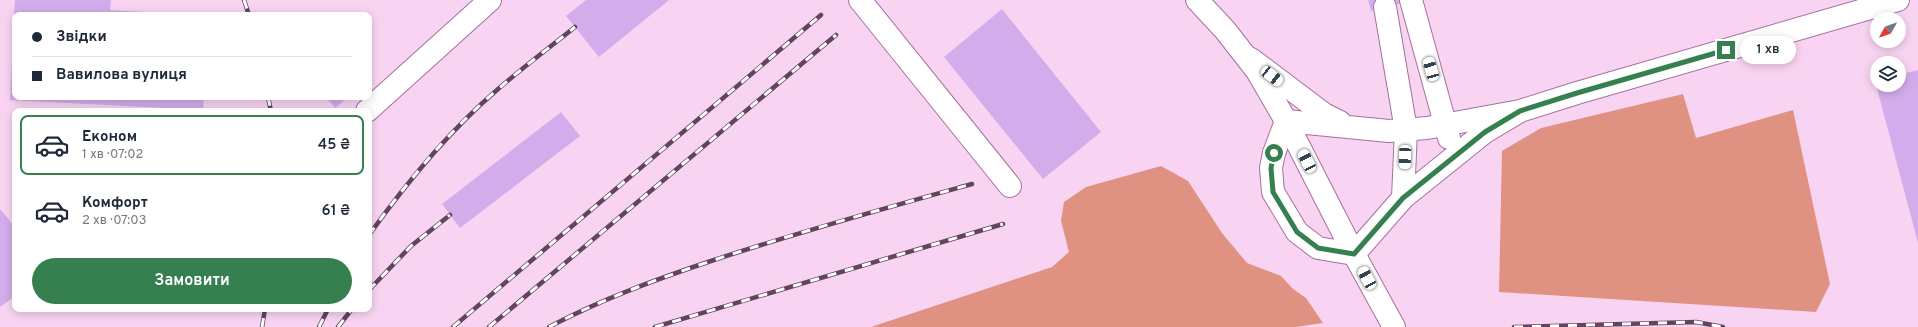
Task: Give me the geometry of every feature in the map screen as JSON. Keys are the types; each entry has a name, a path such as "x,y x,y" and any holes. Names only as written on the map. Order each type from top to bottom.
{"street":[{"path":"370,108 490,0"},
{"path":"860,0 1010,186"},
{"path":"1197,0 1225,30 1257,71 1286,121 1354,254 1394,327"},
{"path":"1411,0 1446,124 1452,157"},
{"path":"1286,121 1389,131 1446,124 1520,111 1893,1"},
{"path":"1385,7 1406,130 1403,198"},
{"path":"1242,52 1324,114 1351,127"},
{"path":"1354,254 1403,198 1452,157 1485,132 1520,111"},
{"path":"1286,121 1274,153 1271,168 1273,192 1297,232 1318,248 1354,254"}],"shaded area":[{"path":"1683,94 1696,138 1793,110 1830,284 1816,312 1499,292 1502,151 1541,128"},
{"path":"1161,166 1188,181 1222,233 1247,263 1281,276 1293,289 1306,298 1323,323 1296,327 871,327 1052,267 1069,252 1061,221 1064,202 1086,187"}],"building":[{"path":"15,0 111,0 110,10 143,12 14,12"},
{"path":"586,0 669,0 599,57 566,16"},
{"path":"1368,0 1410,0 1410,1 1371,11"},
{"path":"1002,9 1101,132 1043,179 944,57"},
{"path":"12,60 12,100 204,100 203,108 164,108 10,100"},
{"path":"1918,70 1918,243 1878,92 1906,92 1906,73"},
{"path":"328,100 345,100 335,108"},
{"path":"561,112 580,136 460,228 442,204"},
{"path":"0,209 12,223 12,298 0,307"}],"railway":[{"path":"244,0 248,12"},
{"path":"453,327 821,15"},
{"path":"372,231 413,177 445,140 479,106 506,82 575,27"},
{"path":"489,327 836,35"},
{"path":"269,100 270,108"},
{"path":"549,327 589,307 693,267 810,230 972,184"},
{"path":"372,287 411,246 450,215"},
{"path":"655,327 1003,224"},
{"path":"262,327 264,312"},
{"path":"319,327 326,312"},
{"path":"338,327 350,312"},
{"path":"1514,327 1696,322 1723,327"}],"route":[{"path":"1274,153 1271,168 1273,192 1297,232 1318,248 1354,254 1403,198 1443,164 1485,132 1520,111 1726,50"}]}
